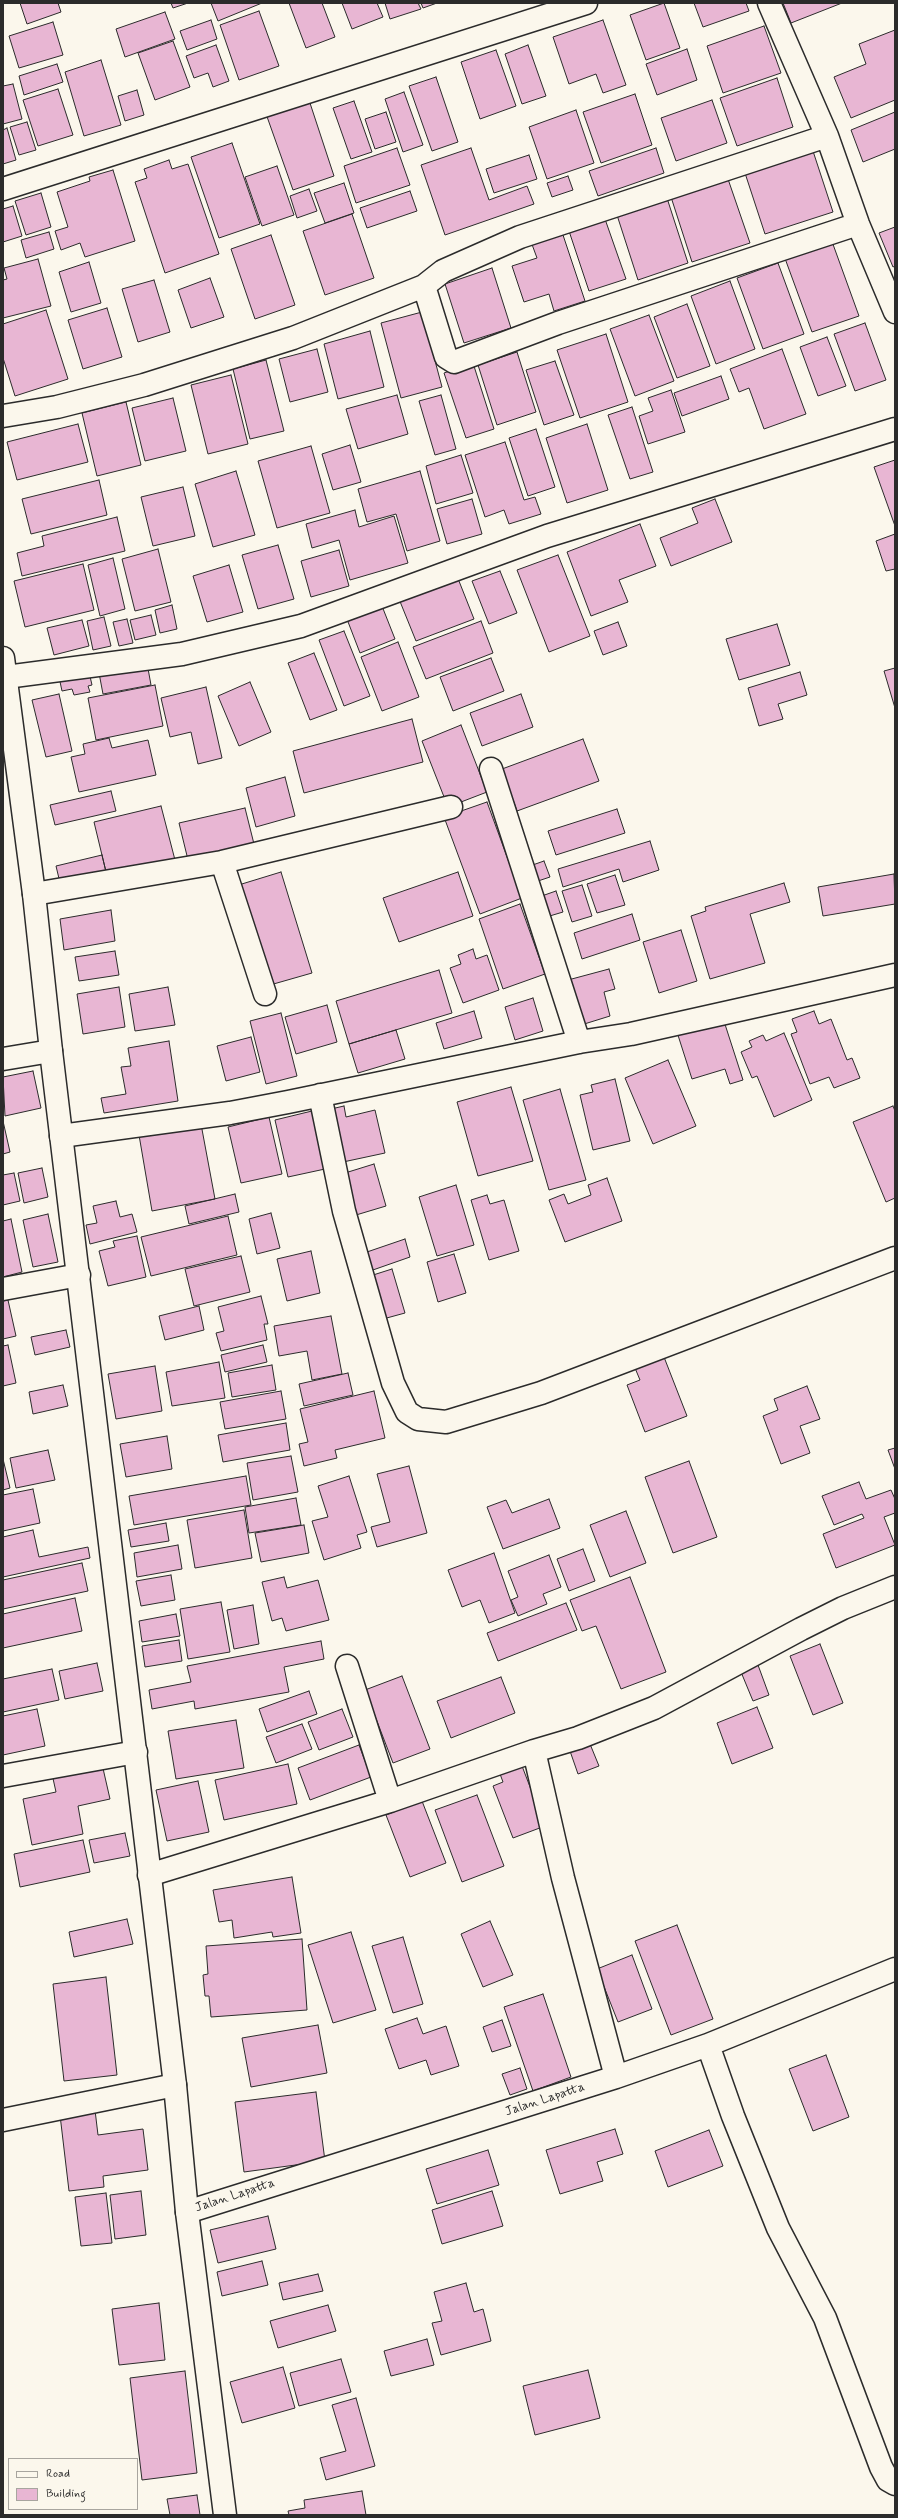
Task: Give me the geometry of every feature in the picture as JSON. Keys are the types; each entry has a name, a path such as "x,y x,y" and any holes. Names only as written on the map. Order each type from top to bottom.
{"street":[{"path":"3,189 586,3"},
{"path":"769,3 828,136 858,224 895,312"},
{"path":"3,416 57,407 144,385 293,338 424,286 443,271 520,237 828,136"},
{"path":"424,286 446,357 454,362 558,322 858,224"},
{"path":"225,2515 187,2212 175,2085 79,1275 61,1136 34,894 5,667 91,668 182,654 301,626 547,536 895,429"},
{"path":"491,769 579,1042"},
{"path":"34,894 222,862 451,807"},
{"path":"222,862 265,994"},
{"path":"61,1136 230,1113 320,1096 579,1042 688,1022 782,998 895,975"},
{"path":"3,1059 51,1051"},
{"path":"320,1096 344,1211 392,1383 407,1412 418,1419 446,1422 541,1393 895,1258"},
{"path":"3,1289 79,1275"},
{"path":"150,1875 390,1801 534,1750 578,1738 654,1708 801,1629 843,1608 895,1587"},
{"path":"347,1666 390,1801"},
{"path":"534,1750 563,1878 616,2077"},
{"path":"3,1776 136,1752"},
{"name":"Jalan Lapatta","path":"187,2212 616,2077 708,2044 895,1969"},
{"path":"708,2044 733,2116 778,2228 825,2318 881,2467 888,2480 895,2484"},
{"path":"3,2120 175,2085"}],"building":[{"path":"20,3 58,3 61,12 27,24"},
{"path":"171,3 188,3 173,8"},
{"path":"211,3 262,3 218,21"},
{"path":"289,3 322,3 335,37 306,48"},
{"path":"342,3 377,3 383,17 352,29"},
{"path":"385,3 418,3 421,9 390,19"},
{"path":"421,3 437,3 423,8"},
{"path":"664,3 680,48 646,60 630,15"},
{"path":"694,3 746,3 749,11 703,27"},
{"path":"783,3 842,3 791,23"},
{"path":"259,11 279,66 239,80 220,25"},
{"path":"165,12 175,39 125,57 116,29"},
{"path":"211,20 217,39 187,50 180,31"},
{"path":"603,20 626,85 603,93 596,74 569,84 553,37"},
{"path":"53,22 63,55 19,68 9,36"},
{"path":"764,26 781,73 723,93 707,46"},
{"path":"895,30 895,100 851,118 834,77 866,64 859,44"},
{"path":"173,41 190,87 155,100 138,53"},
{"path":"216,45 229,81 213,87 208,73 194,78 186,56"},
{"path":"528,45 546,96 522,104 505,54"},
{"path":"687,49 697,80 657,95 646,64"},
{"path":"496,50 516,106 480,119 461,62"},
{"path":"101,60 121,125 84,136 65,72"},
{"path":"57,64 63,82 24,95 19,76"},
{"path":"436,77 458,142 432,151 409,86"},
{"path":"777,78 793,127 737,146 720,98"},
{"path":"13,84 22,119 3,124 3,86"},
{"path":"58,89 73,135 38,146 23,100"},
{"path":"137,90 144,115 125,121 118,96"},
{"path":"404,92 423,145 403,152 385,99"},
{"path":"635,94 652,145 601,163 583,112"},
{"path":"308,97 334,176 293,190 265,111"},
{"path":"712,100 727,143 676,161 661,118"},
{"path":"354,101 372,152 351,159 333,108"},
{"path":"576,110 594,163 547,179 529,127"},
{"path":"386,112 396,142 375,149 365,119"},
{"path":"895,112 895,149 863,162 851,130"},
{"path":"27,122 36,150 19,155 10,127"},
{"path":"7,128 16,160 3,164 3,130"},
{"path":"232,143 260,224 219,238 191,157"},
{"path":"811,145 833,212 765,234 743,167"},
{"path":"397,148 410,185 356,203 344,166"},
{"path":"471,148 489,200 527,186 534,204 445,235 421,165"},
{"path":"656,148 664,173 598,196 589,171"},
{"path":"529,155 537,179 494,193 486,169"},
{"path":"169,160 172,169 188,164 219,254 165,273 135,182 147,178 144,169"},
{"path":"277,166 294,215 262,226 245,177"},
{"path":"113,170 135,241 85,257 80,243 61,250 55,231 68,227 57,192 90,181 89,177"},
{"path":"568,176 573,190 552,197 547,183"},
{"path":"728,179 750,243 692,262 671,197"},
{"path":"344,183 354,213 325,223 314,193"},
{"path":"309,189 317,211 297,218 290,196"},
{"path":"410,191 417,211 367,228 360,208"},
{"path":"41,193 51,227 26,235 15,201"},
{"path":"666,195 688,263 638,280 616,212"},
{"path":"13,206 22,236 3,242 3,209"},
{"path":"352,214 374,278 325,295 303,231"},
{"path":"605,219 626,279 589,291 569,231"},
{"path":"895,227 895,266 893,267 879,233"},
{"path":"561,229 585,301 554,311 549,294 524,302 512,266 537,258 530,239"},
{"path":"49,232 54,249 26,258 21,240"},
{"path":"271,235 295,305 255,319 231,249"},
{"path":"830,236 859,316 812,332 783,253"},
{"path":"38,259 51,306 3,318 3,280 7,279 4,268"},
{"path":"89,262 101,303 71,312 59,272"},
{"path":"778,263 804,334 763,349 737,278"},
{"path":"492,268 511,328 464,343 445,284"},
{"path":"210,278 224,317 191,328 178,290"},
{"path":"154,280 170,332 138,342 122,289"},
{"path":"730,281 755,349 716,364 691,296"},
{"path":"687,304 710,366 677,378 654,317"},
{"path":"107,308 122,357 83,369 68,320"},
{"path":"46,310 68,379 15,396 3,358 3,324"},
{"path":"422,312 442,387 401,398 381,323"},
{"path":"649,315 674,381 635,396 610,329"},
{"path":"865,323 886,380 855,391 834,334"},
{"path":"370,331 384,387 338,399 324,344"},
{"path":"606,334 628,402 580,418 557,350"},
{"path":"827,337 846,386 818,396 800,347"},
{"path":"317,349 328,392 290,402 279,359"},
{"path":"782,349 806,414 764,429 749,388 739,392 730,369"},
{"path":"517,352 536,412 497,425 478,365"},
{"path":"266,360 284,431 250,439 233,369"},
{"path":"555,361 574,415 544,425 526,370"},
{"path":"473,363 494,429 466,438 444,373"},
{"path":"231,375 248,444 208,454 191,385"},
{"path":"721,376 729,399 682,416 674,393"},
{"path":"671,390 685,432 648,444 639,416 653,411 648,398"},
{"path":"397,395 408,434 358,449 346,409"},
{"path":"441,395 456,449 435,455 419,401"},
{"path":"173,398 186,451 145,461 132,408"},
{"path":"126,402 141,465 97,476 82,413"},
{"path":"632,407 653,472 630,479 608,415"},
{"path":"78,424 88,462 17,480 7,442"},
{"path":"587,424 608,490 567,503 546,438"},
{"path":"536,429 555,487 528,496 509,438"},
{"path":"505,442 524,500 535,497 541,514 509,524 504,510 485,517 465,455"},
{"path":"350,445 361,482 333,490 322,454"},
{"path":"311,446 330,513 277,528 258,461"},
{"path":"461,455 473,493 436,504 426,466"},
{"path":"895,460 895,526 874,467"},
{"path":"236,471 255,535 213,547 195,484"},
{"path":"420,471 440,541 407,551 396,514 367,522 358,489"},
{"path":"99,480 107,515 31,534 22,499"},
{"path":"183,487 195,536 153,546 141,497"},
{"path":"472,499 482,534 447,544 437,509"},
{"path":"715,499 732,542 671,566 660,538 698,523 692,508"},
{"path":"355,510 359,527 394,516 408,563 350,580 339,540 312,548 306,524"},
{"path":"117,517 125,551 22,576 17,553 44,546 42,536"},
{"path":"640,524 656,566 619,580 628,602 591,616 567,552"},
{"path":"895,534 895,569 886,571 876,541"},
{"path":"278,545 294,599 258,609 242,555"},
{"path":"158,549 171,602 135,611 122,559"},
{"path":"339,550 349,586 311,597 301,561"},
{"path":"558,555 590,636 549,652 517,570"},
{"path":"113,558 125,609 100,616 88,565"},
{"path":"83,564 94,610 25,627 14,581"},
{"path":"229,565 243,612 207,622 193,576"},
{"path":"500,571 517,613 489,624 472,581"},
{"path":"457,576 474,619 416,641 399,599"},
{"path":"380,601 395,639 360,653 345,614"},
{"path":"172,605 177,629 160,633 155,610"},
{"path":"151,615 156,635 135,640 130,620"},
{"path":"104,617 111,646 93,650 87,621"},
{"path":"127,619 133,643 119,646 113,622"},
{"path":"82,620 89,646 54,655 47,628"},
{"path":"481,621 493,653 426,679 413,647"},
{"path":"618,622 627,646 603,655 594,631"},
{"path":"777,624 790,665 739,680 726,639"},
{"path":"344,631 370,696 344,706 319,640"},
{"path":"398,642 419,697 382,711 361,657"},
{"path":"314,653 337,710 310,720 288,663"},
{"path":"491,658 504,691 453,711 440,677"},
{"path":"147,663 151,685 103,694 99,673"},
{"path":"895,668 895,708 884,671"},
{"path":"89,672 92,685 88,686 90,692 74,695 72,689 62,691 59,677"},
{"path":"800,672 807,695 778,704 783,719 759,726 748,688"},
{"path":"250,682 271,732 239,746 218,696"},
{"path":"155,685 163,726 96,740 88,698"},
{"path":"206,687 222,758 198,764 191,732 170,737 161,698"},
{"path":"59,694 72,751 46,757 32,700"},
{"path":"521,694 533,727 482,746 470,713"},
{"path":"412,719 423,762 304,793 293,751"},
{"path":"461,725 487,792 448,807 422,741"},
{"path":"109,738 112,748 148,740 156,775 79,792 71,757 85,754 83,744"},
{"path":"583,739 599,781 517,811 502,769"},
{"path":"285,777 295,816 256,827 246,788"},
{"path":"111,791 116,811 55,825 50,805"},
{"path":"487,802 522,898 480,914 444,817"},
{"path":"161,806 175,860 107,876 94,822"},
{"path":"245,808 255,848 189,864 179,823"},
{"path":"617,809 625,833 556,855 548,831"},
{"path":"650,841 659,870 623,882 619,869 563,887 558,869"},
{"path":"102,855 107,876 61,887 56,866"},
{"path":"544,861 550,877 532,883 527,867"},
{"path":"281,872 312,973 263,987 232,887"},
{"path":"458,872 473,916 399,942 383,898"},
{"path":"894,874 895,904 823,916 818,887"},
{"path":"615,875 625,905 597,913 587,884"},
{"path":"784,883 790,902 750,914 765,963 710,979 691,916 706,911 705,907"},
{"path":"582,885 592,916 572,922 562,891"},
{"path":"556,891 563,912 543,918 536,898"},
{"path":"520,904 545,974 503,989 479,919"},
{"path":"111,910 115,941 64,950 60,919"},
{"path":"632,914 640,940 582,959 574,933"},
{"path":"681,930 697,981 659,993 643,942"},
{"path":"473,949 476,959 487,955 499,990 463,1003 450,968 461,964 458,955"},
{"path":"115,951 119,975 79,981 75,957"},
{"path":"609,969 615,989 604,992 610,1016 581,1025 568,980"},
{"path":"439,970 452,1013 349,1044 336,1001"},
{"path":"119,987 125,1027 83,1034 77,994"},
{"path":"168,987 175,1025 135,1031 129,994"},
{"path":"533,998 543,1031 515,1040 505,1007"},
{"path":"327,1005 337,1042 296,1054 285,1017"},
{"path":"474,1011 482,1038 444,1049 436,1023"},
{"path":"814,1011 819,1024 831,1019 847,1060 852,1058 860,1078 834,1088 829,1077 810,1084 791,1034 797,1032 792,1019"},
{"path":"281,1013 297,1076 266,1084 250,1021"},
{"path":"722,1015 743,1080 730,1084 725,1069 692,1079 676,1029"},
{"path":"396,1030 405,1059 358,1073 349,1044"},
{"path":"784,1033 812,1100 774,1117 757,1076 752,1078 741,1052 752,1047 749,1041 763,1035 766,1041"},
{"path":"251,1037 260,1072 226,1081 217,1046"},
{"path":"169,1041 178,1101 104,1113 101,1098 126,1094 121,1067 131,1066 128,1048"},
{"path":"668,1060 696,1126 653,1144 625,1078"},
{"path":"33,1071 41,1108 5,1116 3,1077"},
{"path":"615,1079 630,1141 593,1150 580,1095 593,1092 591,1085"},
{"path":"511,1087 533,1161 478,1176 457,1102"},
{"path":"560,1089 586,1180 549,1190 523,1100"},
{"path":"344,1106 346,1117 375,1110 385,1153 343,1162 331,1109"},
{"path":"893,1106 895,1111 895,1198 886,1202 853,1122"},
{"path":"312,1111 325,1169 288,1177 275,1120"},
{"path":"269,1117 282,1174 241,1183 228,1127"},
{"path":"3,1121 10,1152 3,1154"},
{"path":"201,1124 215,1199 152,1211 139,1135"},
{"path":"374,1164 386,1206 356,1215 345,1173"},
{"path":"42,1168 48,1197 24,1203 18,1173"},
{"path":"14,1173 20,1201 3,1205 3,1175"},
{"path":"607,1178 622,1221 565,1242 549,1200 564,1194 568,1204 591,1195 588,1185"},
{"path":"456,1185 474,1245 437,1256 419,1197"},
{"path":"235,1194 239,1212 189,1224 185,1206"},
{"path":"487,1195 490,1204 504,1200 519,1251 489,1260 471,1200"},
{"path":"116,1201 120,1217 132,1214 137,1232 90,1244 86,1225 97,1223 93,1206"},
{"path":"271,1213 280,1248 257,1254 249,1219"},
{"path":"48,1214 58,1262 33,1267 23,1220"},
{"path":"228,1216 237,1255 151,1276 141,1237"},
{"path":"11,1219 22,1272 3,1277 3,1221"},
{"path":"137,1236 146,1277 108,1286 99,1251 115,1247 113,1241"},
{"path":"405,1239 410,1257 370,1271 364,1253"},
{"path":"311,1251 320,1293 287,1301 277,1259"},
{"path":"454,1254 466,1293 438,1302 427,1262"},
{"path":"241,1256 250,1292 194,1306 185,1269"},
{"path":"392,1269 405,1313 383,1319 370,1276"},
{"path":"261,1296 268,1324 264,1324 267,1340 221,1351 216,1333 224,1331 218,1307"},
{"path":"8,1300 16,1336 3,1339 3,1301"},
{"path":"199,1306 204,1330 165,1340 159,1316"},
{"path":"331,1316 342,1374 312,1380 307,1351 279,1356 274,1326"},
{"path":"66,1330 70,1347 35,1355 31,1337"},
{"path":"8,1345 16,1383 3,1386 3,1346"},
{"path":"263,1345 267,1362 225,1372 221,1355"},
{"path":"664,1357 687,1416 645,1432 627,1385 640,1380 635,1368"},
{"path":"219,1362 225,1398 172,1406 166,1372"},
{"path":"272,1365 276,1390 232,1397 228,1373"},
{"path":"155,1366 162,1411 116,1419 108,1374"},
{"path":"348,1373 353,1395 304,1406 299,1384"},
{"path":"63,1385 68,1406 33,1414 29,1392"},
{"path":"807,1386 820,1419 800,1426 810,1453 781,1464 763,1416 778,1410 774,1399"},
{"path":"281,1391 286,1419 225,1429 220,1402"},
{"path":"374,1391 385,1438 335,1450 337,1458 304,1466 299,1444 308,1442 300,1409"},
{"path":"286,1423 290,1450 223,1462 218,1435"},
{"path":"167,1436 172,1469 126,1477 120,1444"},
{"path":"895,1448 895,1469 888,1450"},
{"path":"48,1450 55,1480 16,1488 10,1458"},
{"path":"291,1456 298,1492 253,1500 247,1463"},
{"path":"3,1459 10,1488 3,1490"},
{"path":"689,1461 717,1537 673,1553 645,1477"},
{"path":"409,1466 427,1533 377,1547 371,1527 390,1522 377,1474"},
{"path":"246,1476 251,1505 134,1525 129,1496"},
{"path":"349,1476 367,1532 357,1535 361,1548 324,1560 312,1521 328,1517 318,1486"},
{"path":"859,1482 866,1499 891,1490 895,1499 895,1513 884,1517 895,1545 836,1568 823,1534 864,1518 862,1514 834,1525 822,1496"},
{"path":"33,1489 40,1523 3,1531 3,1495"},
{"path":"296,1498 301,1525 249,1533 245,1507"},
{"path":"549,1499 560,1528 503,1549 487,1507 506,1500 512,1513"},
{"path":"244,1510 252,1558 195,1568 187,1520"},
{"path":"626,1511 646,1563 610,1577 590,1525"},
{"path":"166,1523 169,1541 131,1547 128,1530"},
{"path":"304,1525 309,1553 261,1562 255,1533"},
{"path":"33,1530 39,1557 88,1547 90,1558 3,1577 3,1537"},
{"path":"178,1545 182,1569 137,1577 134,1553"},
{"path":"583,1549 595,1581 569,1591 557,1559"},
{"path":"494,1553 515,1613 489,1623 480,1600 462,1607 448,1570"},
{"path":"549,1555 561,1587 543,1594 547,1604 518,1616 511,1600 518,1597 508,1571"},
{"path":"82,1563 88,1591 3,1609 3,1580"},
{"path":"171,1575 175,1600 141,1606 136,1581"},
{"path":"284,1577 287,1588 318,1580 329,1620 286,1631 282,1618 272,1621 262,1582"},
{"path":"630,1577 666,1672 621,1689 596,1626 582,1631 570,1600"},
{"path":"75,1598 82,1631 3,1648 3,1614"},
{"path":"221,1602 230,1652 188,1659 180,1609"},
{"path":"566,1603 577,1630 498,1661 487,1633"},
{"path":"253,1605 259,1644 234,1649 227,1610"},
{"path":"176,1614 180,1636 142,1642 139,1621"},
{"path":"179,1640 182,1661 145,1667 142,1646"},
{"path":"321,1641 324,1659 284,1667 289,1692 195,1709 194,1701 152,1709 149,1690 191,1682 187,1666"},
{"path":"820,1644 843,1703 813,1715 790,1656"},
{"path":"97,1663 103,1691 65,1699 59,1671"},
{"path":"758,1665 769,1695 753,1701 741,1672"},
{"path":"52,1669 59,1700 3,1712 3,1679"},
{"path":"402,1676 430,1749 393,1763 365,1690"},
{"path":"501,1677 515,1713 451,1738 437,1701"},
{"path":"309,1691 317,1714 267,1732 259,1709"},
{"path":"757,1707 773,1748 732,1764 717,1723"},
{"path":"37,1709 45,1746 3,1755 3,1716"},
{"path":"342,1709 353,1737 319,1750 308,1722"},
{"path":"236,1720 244,1768 176,1779 168,1731"},
{"path":"302,1724 312,1749 276,1763 266,1737"},
{"path":"590,1744 599,1766 578,1774 570,1751"},
{"path":"359,1745 371,1777 310,1800 298,1768"},
{"path":"102,1764 110,1799 78,1806 83,1834 32,1845 23,1799 56,1792 52,1774"},
{"path":"288,1764 297,1804 224,1820 215,1780"},
{"path":"522,1766 545,1826 513,1838 493,1786 503,1782 500,1774"},
{"path":"198,1781 209,1832 167,1841 156,1790"},
{"path":"477,1795 504,1866 462,1882 435,1810"},
{"path":"422,1801 446,1863 410,1877 386,1815"},
{"path":"125,1833 130,1856 94,1863 89,1840"},
{"path":"83,1840 90,1872 20,1887 14,1854"},
{"path":"292,1877 301,1933 273,1937 272,1932 234,1938 232,1920 219,1922 213,1890"},
{"path":"127,1919 133,1944 74,1957 69,1932"},
{"path":"490,1921 513,1975 483,1987 461,1934"},
{"path":"677,1925 713,2019 671,2035 635,1941"},
{"path":"351,1932 376,2010 333,2023 308,1945"},
{"path":"403,1937 423,2004 393,2013 372,1946"},
{"path":"302,1939 307,2010 211,2017 209,1996 205,1996 203,1975 208,1974 206,1946"},
{"path":"632,1955 652,2009 618,2022 597,1969"},
{"path":"106,1977 117,2075 64,2081 53,1984"},
{"path":"543,1994 571,2077 533,2091 504,2007"},
{"path":"417,2018 423,2034 446,2026 459,2066 431,2075 426,2060 399,2069 385,2029"},
{"path":"502,2020 511,2046 492,2052 483,2027"},
{"path":"318,2025 327,2073 251,2087 242,2038"},
{"path":"826,2055 849,2117 813,2131 789,2069"},
{"path":"520,2068 527,2089 510,2095 502,2074"},
{"path":"316,2092 325,2161 244,2172 235,2102"},
{"path":"95,2110 98,2135 143,2129 148,2170 103,2176 104,2187 69,2191 60,2115"},
{"path":"615,2129 623,2154 597,2162 603,2181 560,2194 546,2150"},
{"path":"709,2130 723,2166 668,2187 655,2151"},
{"path":"488,2150 499,2185 437,2204 426,2169"},
{"path":"141,2191 146,2235 115,2239 110,2195"},
{"path":"492,2191 503,2226 442,2244 432,2210"},
{"path":"106,2193 112,2243 81,2246 75,2197"},
{"path":"268,2216 276,2249 218,2263 210,2230"},
{"path":"262,2261 268,2285 222,2296 217,2272"},
{"path":"318,2274 323,2291 283,2300 279,2283"},
{"path":"466,2283 474,2312 483,2309 491,2341 441,2355 432,2323 442,2321 434,2292"},
{"path":"159,2303 165,2360 119,2365 112,2309"},
{"path":"328,2305 336,2331 278,2348 270,2321"},
{"path":"427,2339 434,2365 391,2376 384,2351"},
{"path":"341,2359 351,2392 299,2406 290,2373"},
{"path":"283,2367 295,2408 242,2423 230,2382"},
{"path":"588,2370 600,2418 535,2435 523,2386"},
{"path":"185,2371 197,2473 142,2480 130,2378"},
{"path":"356,2398 375,2466 326,2480 320,2458 346,2451 332,2405"},
{"path":"362,2491 366,2515 289,2515 288,2511 305,2508 304,2500"},
{"path":"197,2495 200,2515 170,2515 167,2499"}]}
